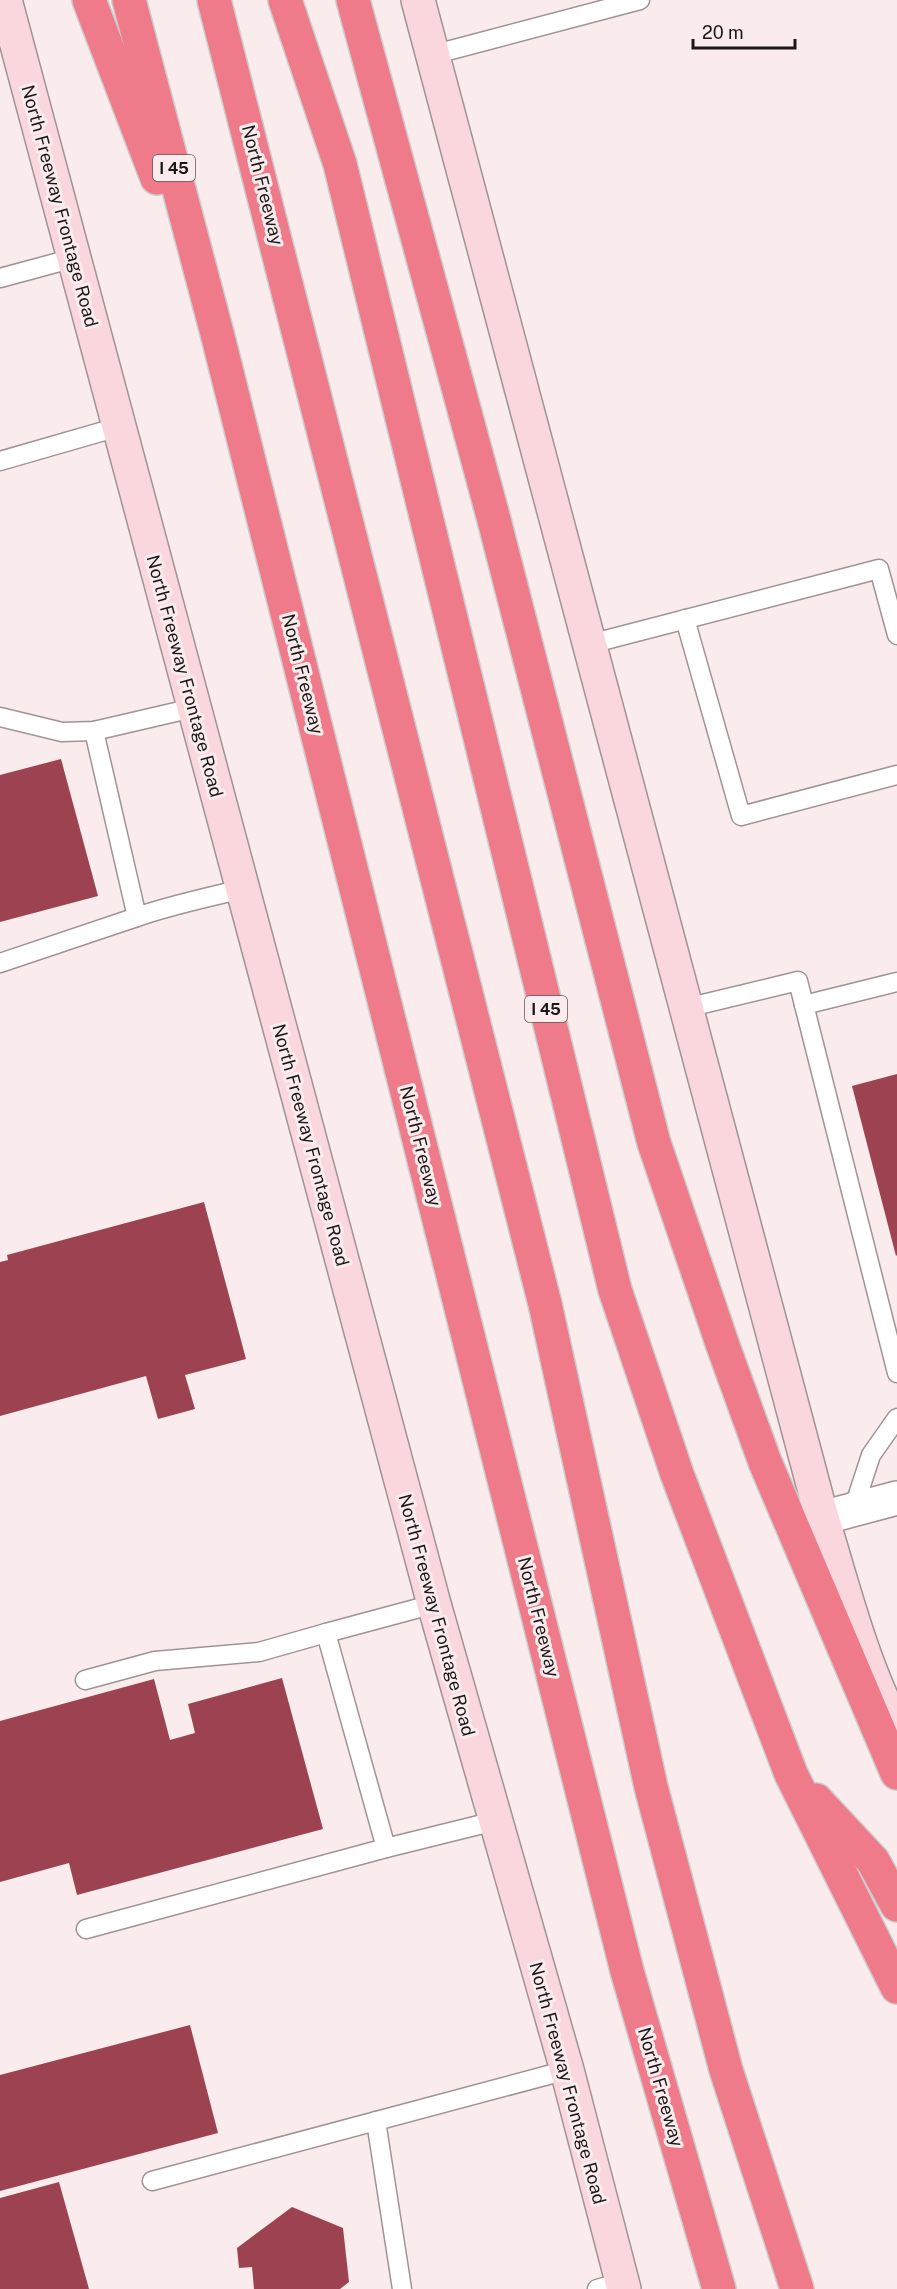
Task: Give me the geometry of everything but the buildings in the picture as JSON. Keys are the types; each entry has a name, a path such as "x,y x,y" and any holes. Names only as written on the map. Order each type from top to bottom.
{"highway":[{"path":"89,0 218,337"},
{"name":"North Freeway","path":"129,0 218,337 627,1971 719,2289"},
{"name":"North Freeway","path":"214,0 545,1304 651,1787 726,2070 796,2289"},
{"name":"I 45","path":"285,0 340,164 615,1290 677,1474 792,1774 897,1987"},
{"path":"353,0 494,516 654,1143 765,1462 897,1773"},
{"path":"792,1774 873,1861 897,1905"}],"main road":[{"name":"North Freeway Frontage Road","path":"5,0 434,1604 567,2070 614,2287"},
{"path":"418,0 822,1518 851,1610 890,1699 897,1731"}],"street":[{"path":"822,1518 897,1498"}],"lane":[{"path":"432,55 640,0"},
{"path":"0,278 74,258"},
{"path":"0,461 118,427"},
{"path":"590,644 879,568 897,635"},
{"path":"684,619 741,816 897,775"},
{"path":"0,717 62,732 94,731 194,708"},
{"path":"94,731 136,917"},
{"path":"0,963 172,905 242,889"},
{"path":"686,1008 798,981 897,1373"},
{"path":"804,1005 897,982"},
{"path":"853,1510 870,1455 897,1418"},
{"path":"84,1680 155,1661 259,1652 434,1604"},
{"path":"326,1633 386,1848"},
{"path":"86,1929 495,1821"},
{"path":"152,2181 567,2070"},
{"path":"376,2121 402,2289"}]}
